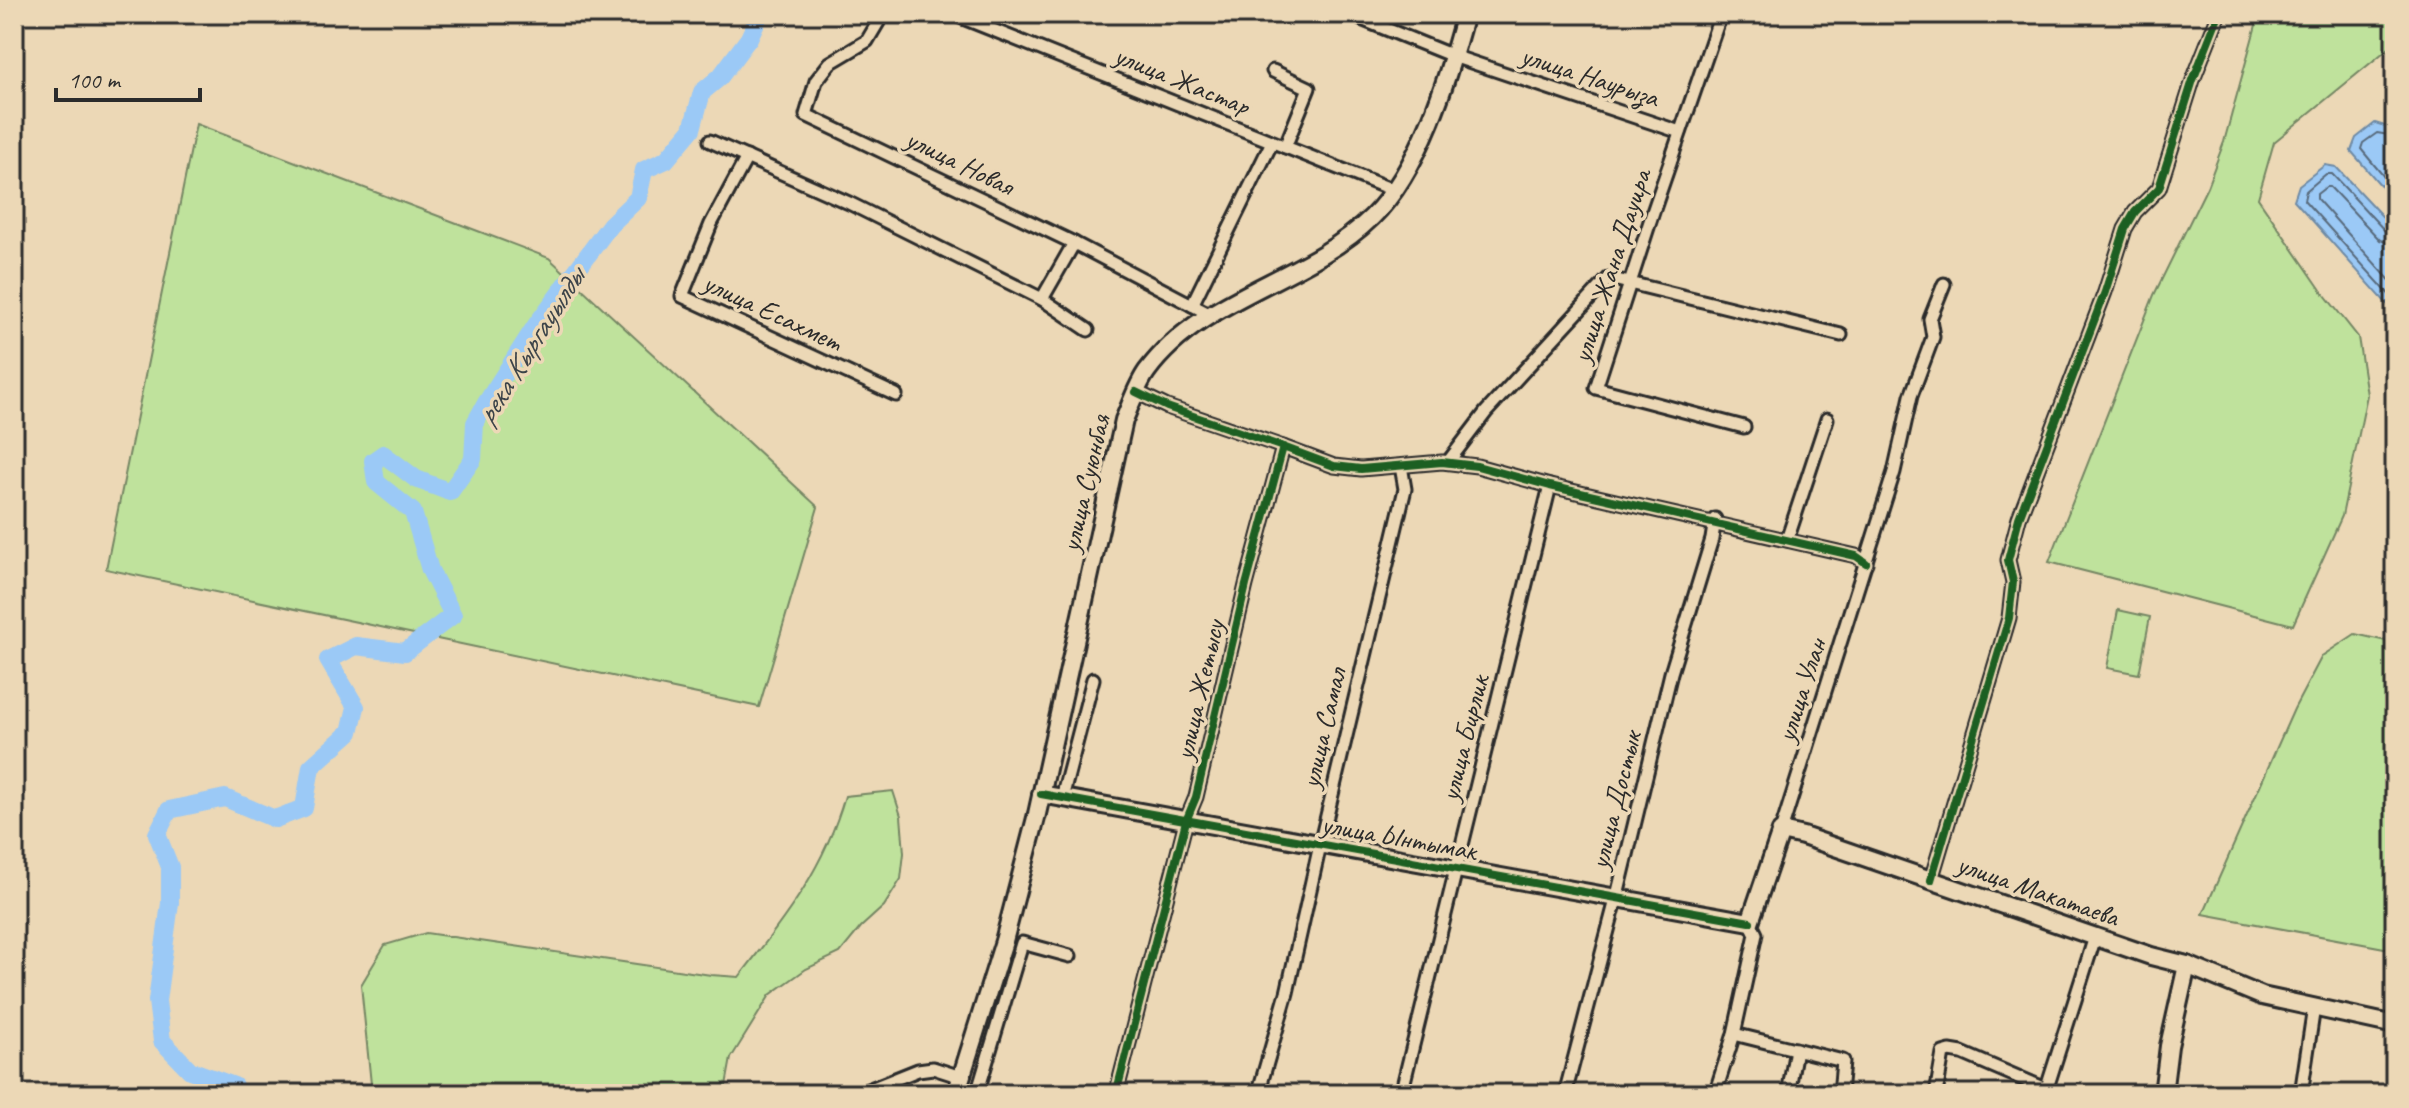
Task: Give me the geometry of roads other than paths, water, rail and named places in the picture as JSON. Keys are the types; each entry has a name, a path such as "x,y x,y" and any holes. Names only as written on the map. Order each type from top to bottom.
{"street":[{"name":"улица Новая","path":"883,14 867,41 830,63 816,81 806,115 1074,243 1211,315"},
{"name":"улица Жастар","path":"953,14 1393,190"},
{"name":"улица Наурыза","path":"1349,14 1453,56 1680,132"},
{"name":"улица Суюнбая","path":"956,1094 1004,941 1041,794 1124,420 1136,392 1147,371 1182,334 1345,239 1373,217 1393,190 1427,131 1465,14"},
{"name":"улица Жана Дауира","path":"1721,14 1596,388 1744,427"},
{"path":"1931,880 2009,618 2013,582 2008,560 2019,518 2105,292 2125,229 2135,212 2159,188 2193,80 2219,14"},
{"path":"1273,71 1309,88 1285,147"},
{"path":"710,141 849,203 1042,299 1088,330"},
{"path":"1192,305 1272,142"},
{"name":"улица Есахмет","path":"747,157 711,224 682,296 896,395"},
{"path":"1042,299 1074,243"},
{"path":"1448,462 1486,412 1609,278 1841,335"},
{"name":"улица Улан","path":"1781,831 1894,472 1911,396 1933,337 1930,319 1944,284"},
{"path":"1136,392 1167,407 1334,466 1361,469 1448,462 1477,466 1550,486 1856,556 1866,563"},
{"path":"1787,540 1827,419"},
{"name":"улица Жетысу","path":"1116,1094 1186,821 1196,797 1246,585 1283,447"},
{"name":"улица Самал","path":"1258,1094 1287,993 1405,489 1401,466"},
{"name":"улица Бирлик","path":"1401,1094 1550,486"},
{"name":"улица Достык","path":"1565,1094 1671,673 1712,539 1714,522"},
{"path":"1062,798 1093,679"},
{"name":"улица Ынтымак","path":"1041,794 1750,922"},
{"path":"1715,1094 1734,1034 1756,934 1750,922 1781,831"},
{"name":"улица Макатаева","path":"1781,831 2187,965 2262,996 2395,1025"},
{"path":"1936,1094 1943,1053 1950,1051 1962,1053 2045,1092 2095,937"},
{"path":"977,1094 1022,943 1070,956"},
{"path":"2163,1094 2169,1046 2187,965"},
{"path":"2301,1094 2314,1007"},
{"path":"1734,1034 1843,1061 1840,1094"},
{"path":"1788,1094 1796,1049"},
{"path":"858,1094 918,1070 933,1068 961,1077"}],"water":[{"path":"2375,123 2395,129 2395,202 2351,151 2356,138"},
{"path":"2325,165 2336,167 2395,230 2395,313 2294,200 2299,185"}],"waterway":[{"name":"река Кыргауылды","path":"234,1094 234,1086 190,1070 162,1041 157,1001 170,903 170,867 157,834 169,810 225,798 275,819 304,808 311,767 350,732 356,707 328,660 356,646 405,652 453,615 430,570 413,512 376,482 373,461 383,454 416,479 450,492 473,459 475,423 536,325 610,225 638,198 644,170 666,160 692,129 702,92 720,77 749,38 760,14"}]}
